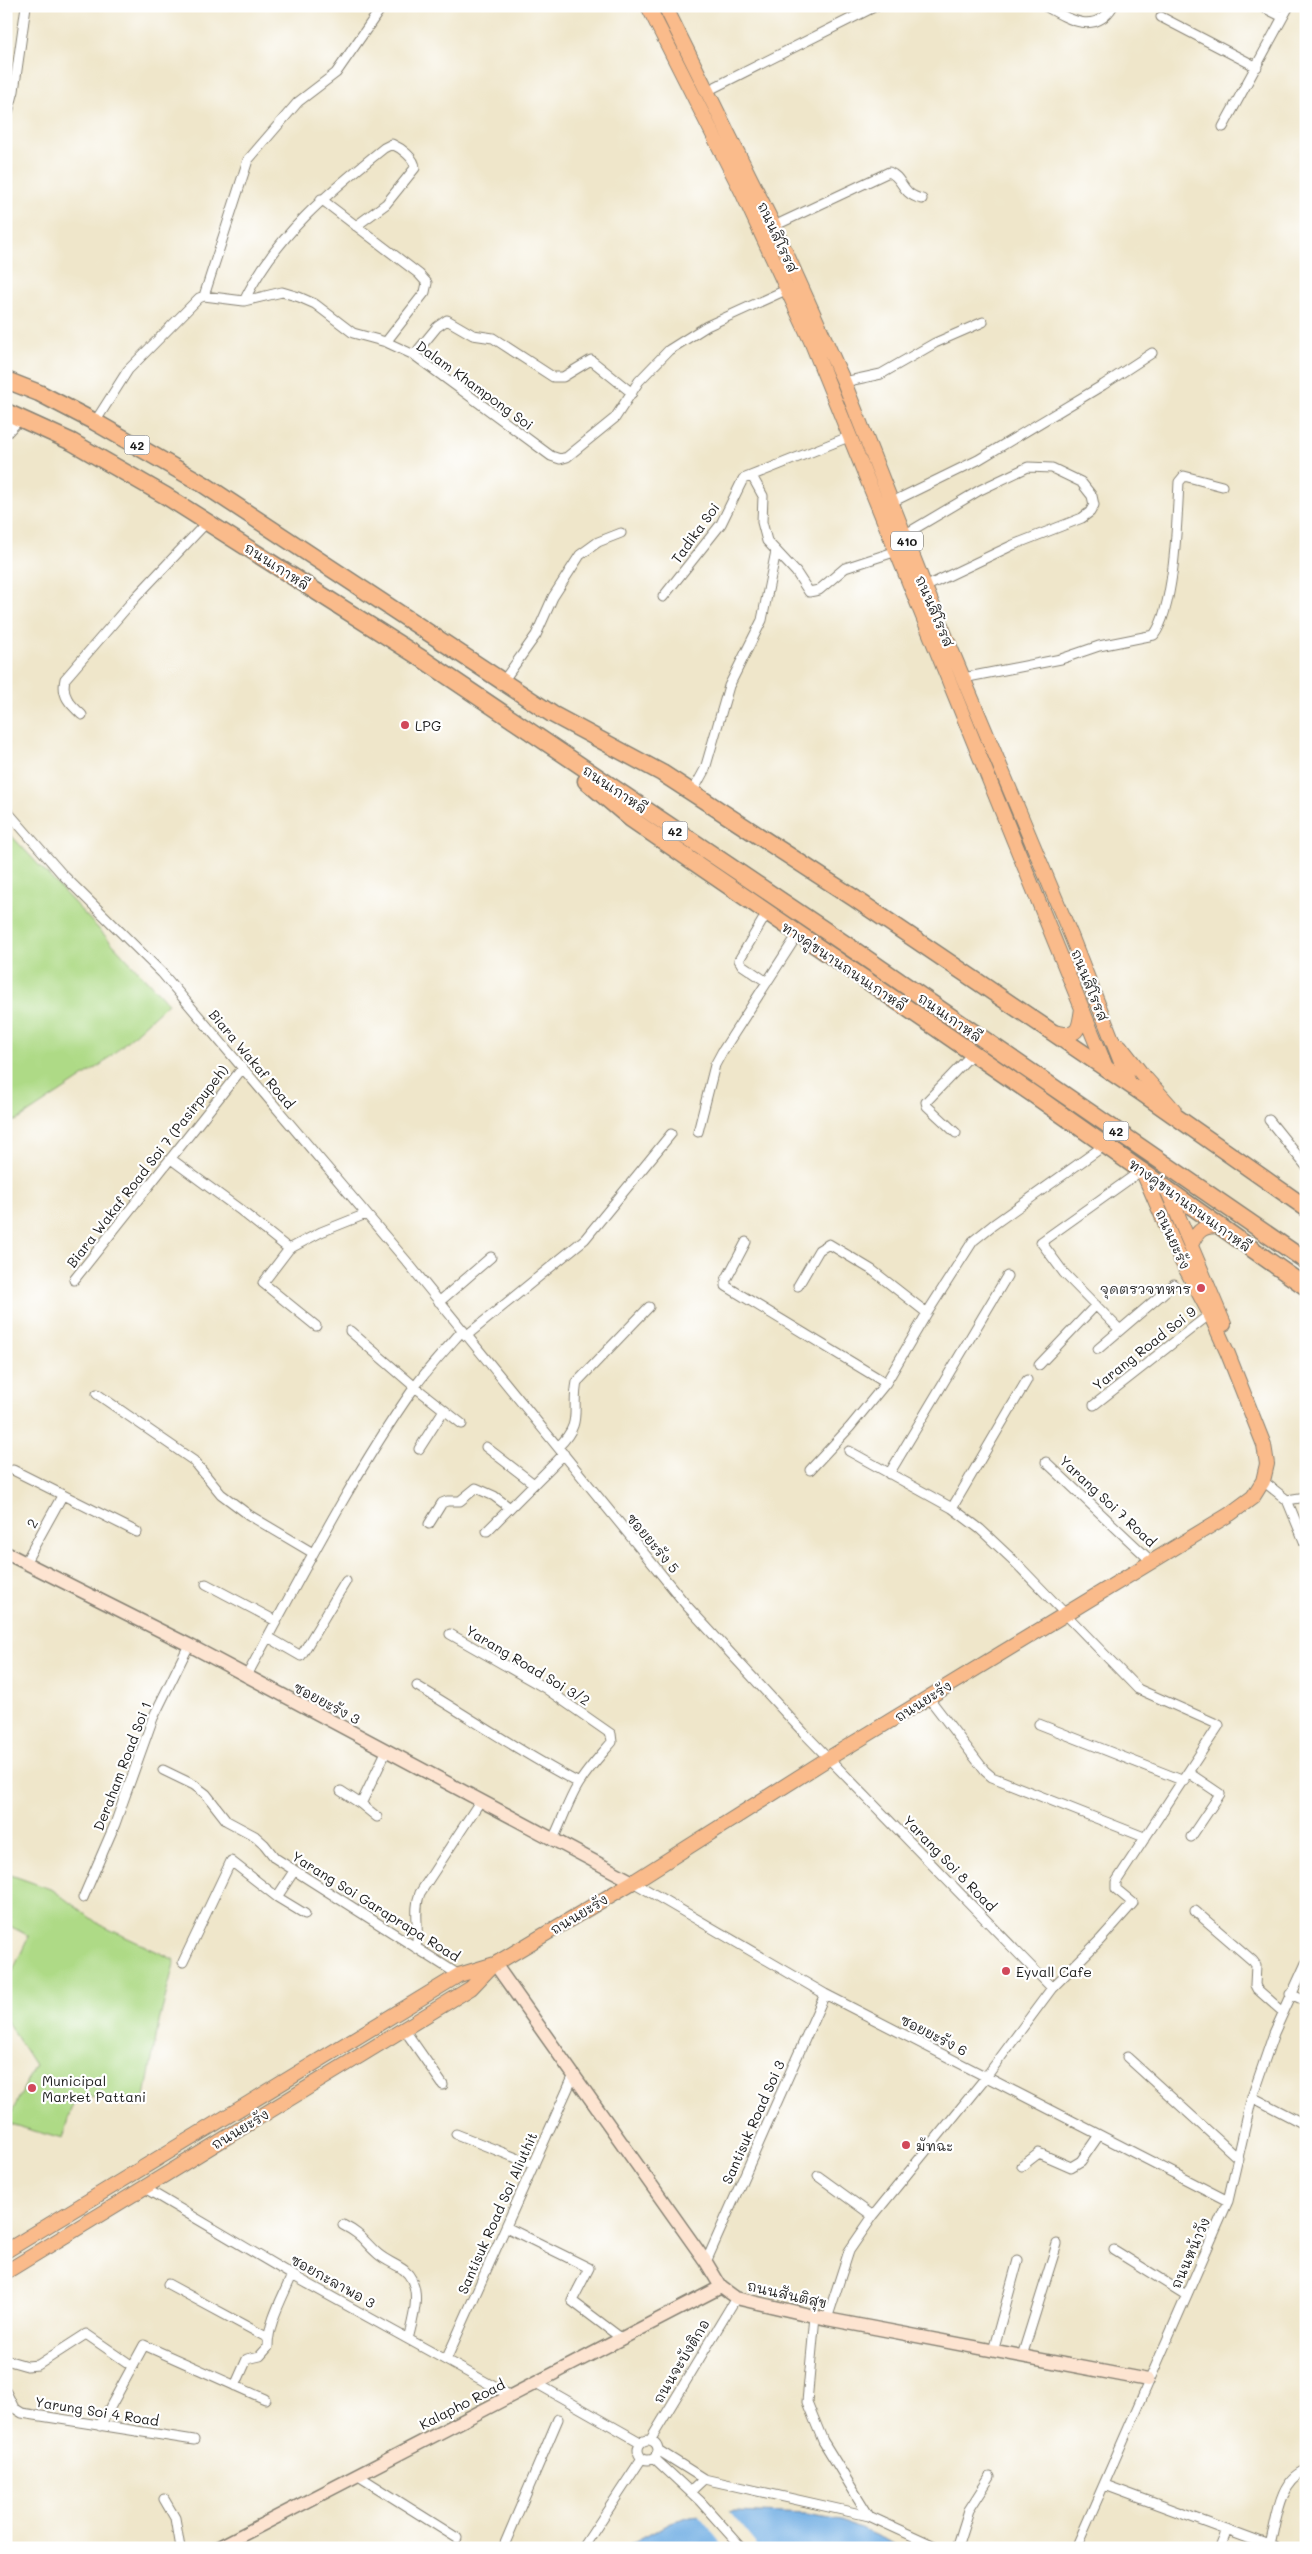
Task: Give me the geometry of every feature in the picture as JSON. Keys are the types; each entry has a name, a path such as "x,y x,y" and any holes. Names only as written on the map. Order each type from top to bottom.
{"highway":[{"name":"ถนนเกาหลี","path":"6,380 39,393 96,422 203,484 504,680 552,714 662,774 692,793"},
{"name":"ถนนเกาหลี","path":"14,415 72,442 208,521 424,660 1306,1261"},
{"path":"245,545 260,522"},
{"path":"415,622 424,660"},
{"name":"ทางคู่ขนานถนนเกาหลี","path":"514,721 631,819 767,914 973,1053 1105,1145 1139,1173 1166,1187 1306,1287"},
{"path":"692,793 854,898 1185,1122 1306,1208"},
{"path":"1221,1226 1282,1259 1306,1275"}],"main road":[{"name":"ถนนสิโรรส","path":"648,6 788,289 851,436 1107,1070"},
{"name":"ถนนสิโรรส","path":"665,6 774,226 844,382 925,587 1130,1085"},
{"path":"1048,1031 1069,1036 1075,1032 1080,1026 1082,1007"},
{"path":"1109,1031 1141,1073 1185,1122"},
{"name":"ถนนยะรัง","path":"6,2272 471,1988 495,1964 633,1882 829,1758 1230,1514 1253,1497 1263,1481 1267,1464 1264,1445 1210,1314 1181,1260 1161,1215 1139,1173"},
{"name":"ถนนยะรัง","path":"1166,1187 1234,1348 1242,1389"},
{"path":"1191,1245 1197,1231 1207,1226 1221,1226"},
{"name":"ถนนยะรัง","path":"6,2251 459,1974 495,1964"},
{"path":"271,2090 280,2104"}],"street":[{"path":"6,120 14,91 20,34 26,6"},
{"path":"706,91 876,6"},
{"path":"1045,6 1082,24 1102,19 1113,6"},
{"path":"1262,6 1283,17"},
{"path":"1223,127 1289,6"},
{"path":"96,422 128,370 195,301 204,296 248,160 298,102 336,73 379,11"},
{"path":"1161,17 1257,67"},
{"path":"244,301 264,264 320,199 384,148 392,144 412,158 415,168 386,204 356,226"},
{"path":"774,226 889,172 896,176 907,193 922,199"},
{"path":"320,199 419,274 428,287 386,342"},
{"name":"Dalam Khampong Soi","path":"204,296 244,301 282,292 299,297 314,304 353,333 386,342 414,355 512,429 551,456 560,459 567,457 615,418 647,371 688,337 748,306 788,289"},
{"path":"414,355 438,327 447,320 473,335 493,338 553,377 563,377 591,360 632,393"},
{"path":"844,382 880,374 935,343 983,322"},
{"path":"892,502 978,460 1103,385 1152,353"},
{"path":"6,434 14,415"},
{"name":"Tadika Soi","path":"663,597 721,524 729,512 739,484 743,479 851,436"},
{"path":"904,535 980,490 1028,467 1052,468 1071,476 1081,482 1092,496 1094,505 1090,512 1082,518 1013,545 925,587"},
{"path":"752,476 763,496 763,533 776,551 796,572 806,589 812,593 832,580 844,568 897,551"},
{"path":"963,678 1061,659 1099,646 1154,635 1160,622 1173,566 1179,482 1184,476 1222,486"},
{"path":"82,715 67,701 63,689 65,679 136,597 208,521"},
{"path":"504,680 536,635 553,598 580,555 598,542 620,533"},
{"path":"692,793 706,769 729,686 762,620 776,551"},
{"name":"Biara Wakaf Road","path":"6,810 62,874 162,973 464,1333"},
{"path":"766,982 742,965 740,960 767,914"},
{"path":"698,1132 715,1065 798,934"},
{"path":"956,1133 927,1106 926,1102 973,1053"},
{"name":"Biara Wakaf Road Soi 7 (Pasirpupeh)","path":"74,1280 242,1070"},
{"path":"1269,1120 1304,1162"},
{"path":"246,1677 313,1553 364,1466 414,1387 464,1333 585,1239 671,1134"},
{"path":"810,1470 886,1384 927,1313 973,1241 1105,1145"},
{"path":"170,1159 252,1219 289,1249"},
{"path":"1120,1330 1064,1273 1041,1242 1139,1173"},
{"path":"316,1326 263,1283 289,1249 321,1232 366,1214"},
{"path":"746,1242 726,1280 726,1286 886,1384"},
{"path":"798,1286 819,1250 829,1244 872,1270 927,1313"},
{"path":"439,1302 491,1257"},
{"path":"889,1474 1007,1276"},
{"path":"1098,1349 1174,1284"},
{"path":"1039,1365 1096,1305"},
{"path":"487,1531 534,1484 561,1451 570,1436 576,1408 576,1385 580,1378 649,1307"},
{"name":"Yarang Road Soi 9","path":"1094,1404 1210,1314"},
{"path":"350,1331 414,1387 462,1424"},
{"name":"ซอยยะรัง 5","path":"464,1333 687,1606 829,1758"},
{"path":"952,1508 1027,1380"},
{"path":"97,1394 194,1461 221,1494 249,1515 313,1553"},
{"path":"419,1449 444,1410"},
{"path":"486,1447 534,1484"},
{"path":"849,1451 952,1508 980,1529 1138,1688 1219,1724 1184,1781 1144,1837 1115,1886 1133,1904 1052,1988 986,2077 872,2216 848,2251 821,2318 807,2402 824,2441 869,2516"},
{"name":"Yarang Soi 7 Road","path":"1046,1462 1151,1561"},
{"path":"13,1470 136,1532"},
{"path":"1263,1481 1287,1500 1306,1546"},
{"path":"429,1524 442,1503 460,1501 476,1488 494,1496 510,1508"},
{"name":"2","path":"25,1563 62,1496"},
{"path":"1287,1500 1306,1497"},
{"name":"ซอยยะรัง 3","path":"6,1553 189,1645 386,1752 481,1800 552,1841 633,1882"},
{"path":"268,1638 301,1656 346,1581"},
{"path":"206,1584 276,1621"},
{"name":"Yarang Road Soi 3/2","path":"450,1634 544,1688 611,1734 612,1742 579,1783 565,1808 563,1820 552,1841"},
{"name":"Deraham Road Soi 1","path":"83,1898 115,1824 153,1718 189,1645"},
{"path":"417,1686 486,1727 527,1756 579,1783"},
{"path":"928,1697 985,1771 992,1777 1144,1837"},
{"path":"1039,1724 1184,1781"},
{"path":"361,1804 386,1752"},
{"name":"Yarang Soi 8 Road","path":"829,1758 1052,1988"},
{"name":"Yarang Soi Garaprapa Road","path":"163,1770 194,1785 206,1794 227,1820 255,1836 275,1858 459,1974"},
{"path":"1189,1773 1220,1794 1191,1837"},
{"path":"341,1791 377,1817"},
{"path":"416,1948 419,1922 416,1908 420,1893 481,1800"},
{"path":"183,1962 231,1861 277,1897 305,1914"},
{"path":"277,1897 294,1871"},
{"name":"ซอยยะรัง 6","path":"633,1882 825,1994 1228,2201"},
{"path":"1195,1911 1253,1961 1256,1969 1254,1985 1283,2012"},
{"name":"ถนนหน้าวัง","path":"1076,2548 1228,2201 1252,2097 1290,1994 1306,1963"},
{"name":"ถนนสันติสุข","path":"495,1964 573,2077 706,2262 721,2287 736,2298 821,2318 1148,2380"},
{"name":"Santisuk Road Soi 3","path":"706,2262 825,1994"},
{"path":"1290,1994 1306,2000"},
{"path":"404,2029 443,2085"},
{"path":"1127,2057 1239,2159"},
{"name":"Santisuk Road Soi Aliuthit","path":"446,2360 573,2077"},
{"path":"1252,2097 1306,2125"},
{"path":"456,2134 534,2165"},
{"path":"1022,2166 1039,2153 1072,2167 1080,2161 1099,2135"},
{"path":"818,2176 872,2216"},
{"name":"ซอยกะลาพอ 3","path":"143,2188 292,2275 511,2396"},
{"path":"343,2225 358,2232 380,2255 409,2275 414,2285 416,2299 408,2339"},
{"path":"506,2227 589,2268 572,2300 621,2338"},
{"path":"1022,2356 1057,2244"},
{"path":"1114,2250 1186,2295"},
{"path":"993,2351 1018,2260"},
{"path":"235,2386 247,2359 265,2353 268,2347 268,2338 292,2275"},
{"path":"168,2284 268,2338"},
{"name":"Kalapho Road","path":"217,2548 721,2287"},
{"name":"ถนนจะบังติกอ","path":"651,2440 736,2298"},
{"path":"6,2360 27,2366 38,2365 86,2334 131,2365"},
{"path":"100,2426 131,2365 144,2345 265,2399"},
{"path":"536,2383 640,2442 651,2440 656,2443 656,2454 742,2548"},
{"name":"Yarung Soi 4 Road","path":"6,2392 14,2408 22,2414 194,2440"},
{"path":"503,2548 558,2419"},
{"path":"640,2442 637,2449 642,2458 648,2460 656,2454"},
{"path":"656,2454 704,2478 869,2516 939,2548"},
{"path":"583,2548 642,2458"},
{"path":"1105,2484 1272,2547 1287,2486 1306,2470"},
{"path":"357,2475 458,2538"},
{"path":"957,2548 969,2510 990,2477"},
{"path":"690,2492 704,2478"},
{"path":"164,2498 175,2518 180,2548"},
{"path":"1220,2548 1227,2530"}],"green space":[{"path":"6,830 168,1003 101,1065 18,1120 6,1123"},
{"path":"11,1875 53,1890 100,1925 175,1960 159,2022 143,2107 80,2095 71,2109 62,2139 10,2124 11,2114 35,2065 6,2020 6,1985 29,1936 6,1924 6,1885"}],"water":[{"path":"736,2511 807,2514 842,2520 903,2548 622,2548 671,2522 691,2516"}],"pier":[{"path":"727,2509 759,2548 726,2548 697,2513"}],"place":[{"name":"LPG","path":"405,725"},
{"name":"จุดตรวจทหาร","path":"1201,1288"},
{"name":"Eyvall Cafe","path":"1006,1971"},
{"name":"Municipal Market Pattani","path":"32,2088"},
{"name":"มัทฉะ","path":"906,2145"}]}
